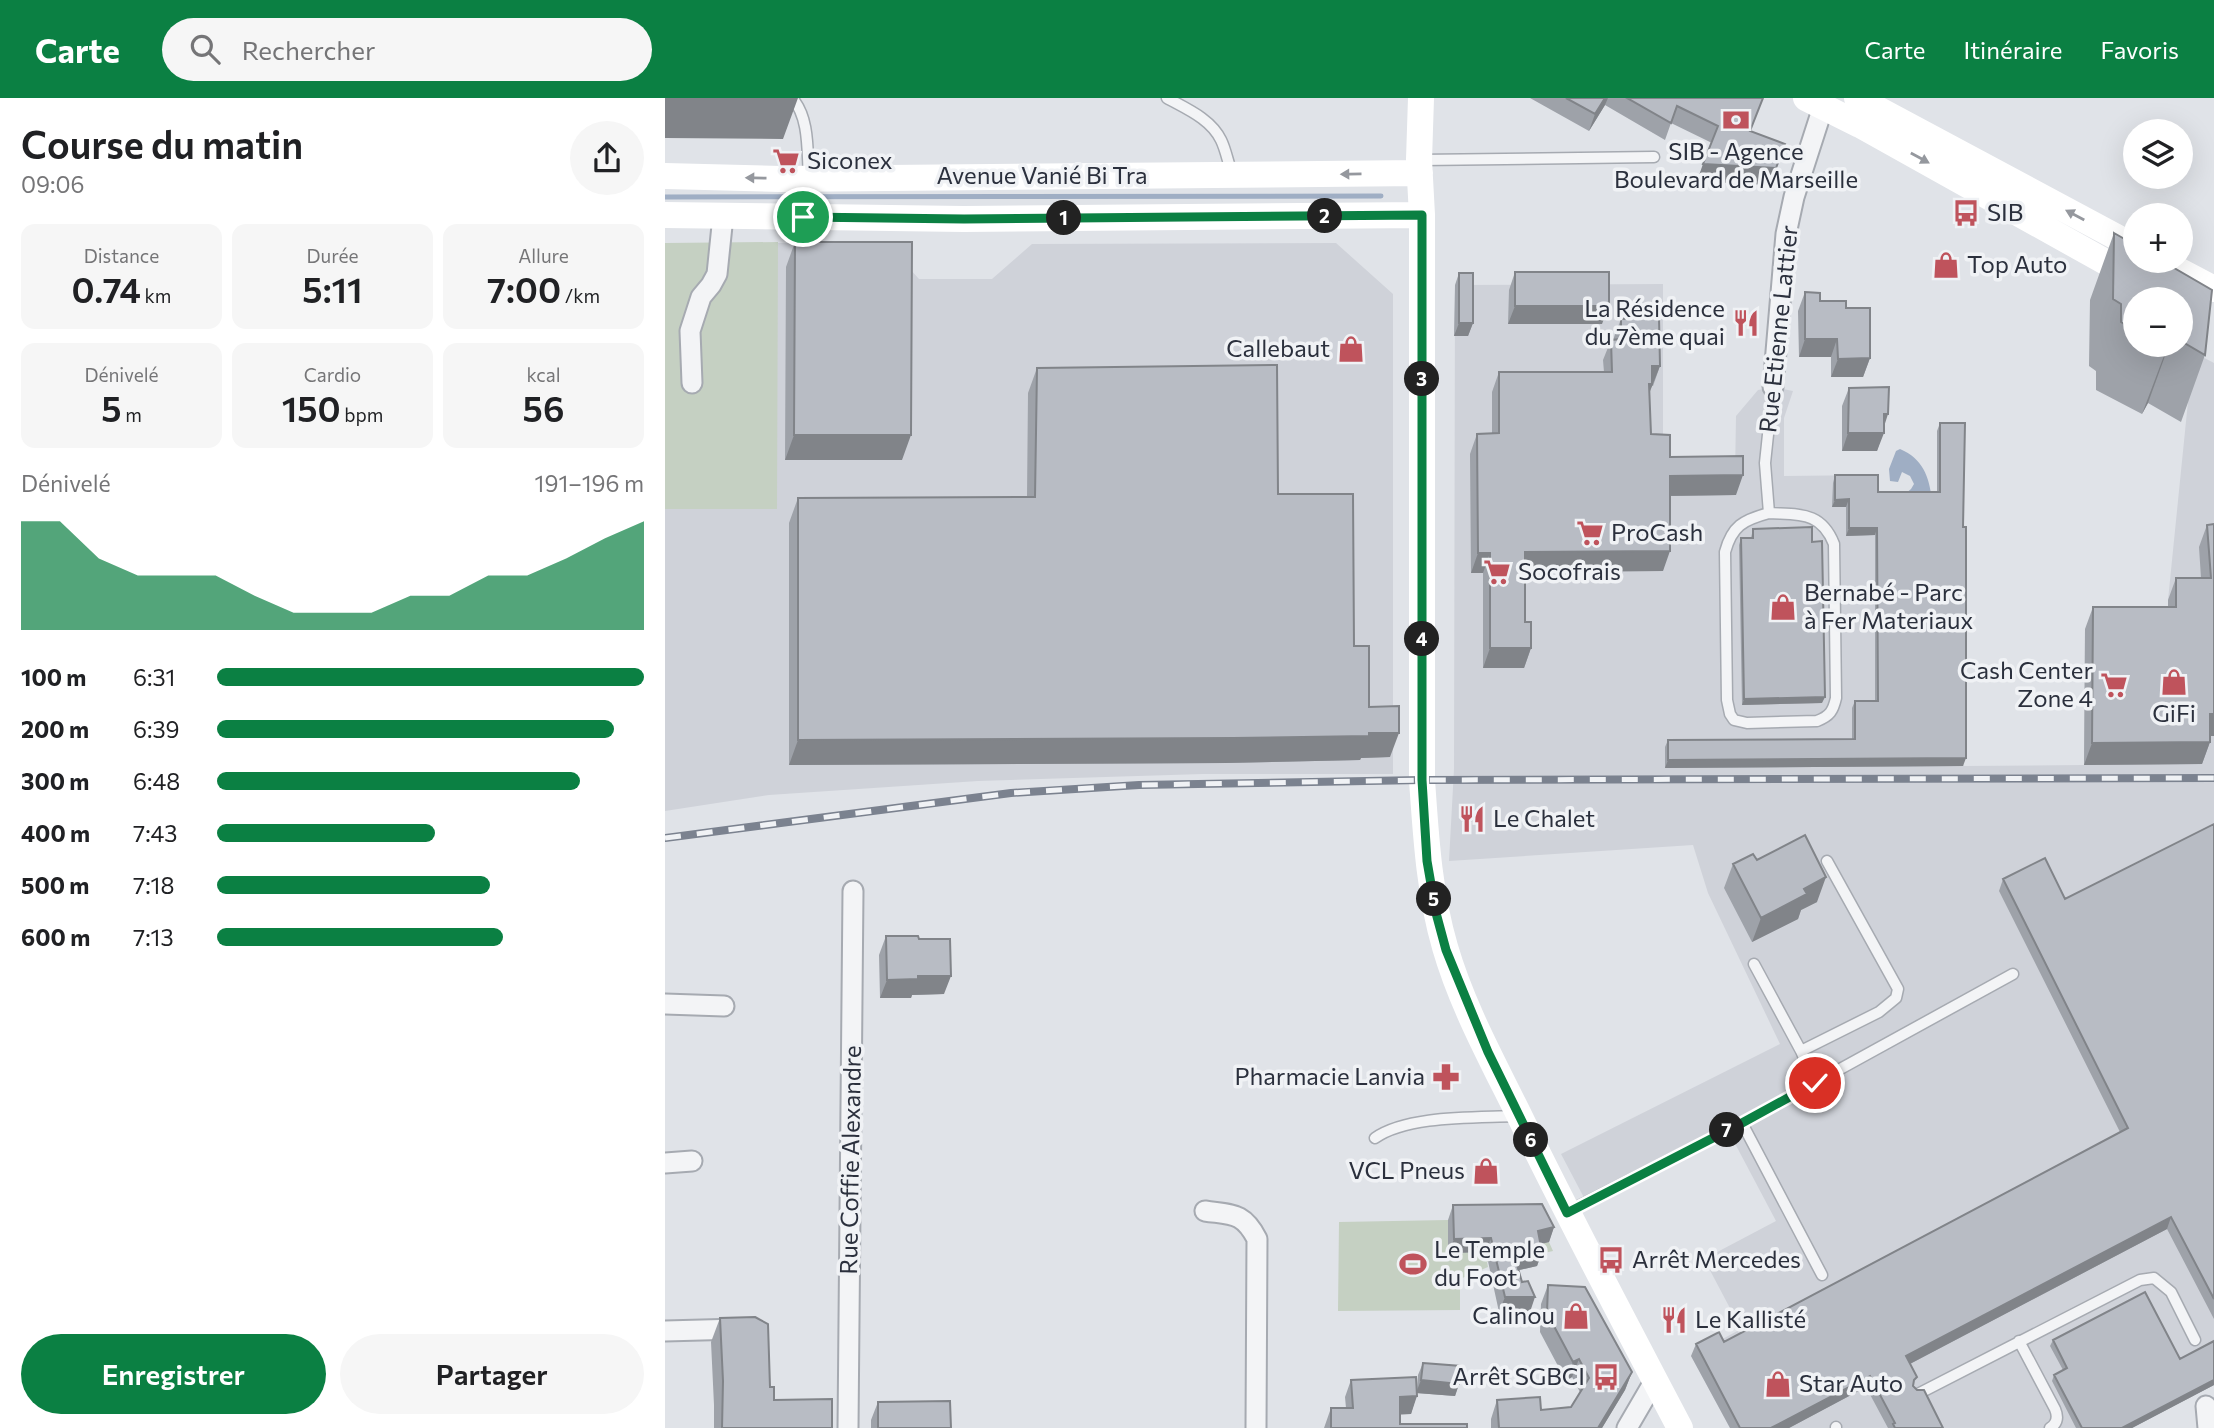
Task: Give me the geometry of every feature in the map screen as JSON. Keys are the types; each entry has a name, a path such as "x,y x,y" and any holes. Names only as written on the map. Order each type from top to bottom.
{"main road":[{"path":"1422,98 1422,780 1427,861 1436,913 1446,950 1479,1032 1567,1213 1680,1428"},
{"path":"1857,98 2123,241"},
{"path":"1814,103 1860,125 2150,287"},
{"name":"Avenue Vanié Bi Tra","path":"665,215 723,216 1232,175 1420,167"},
{"name":"Avenue Vanié Bi Tra","path":"665,176 809,178 963,198 1422,215"},
{"path":"2184,273 2214,289"}],"street":[{"name":"Rue Etienne Lattier","path":"1773,387 1786,234 1814,103"},
{"path":"692,383 689,331 701,297 717,274 723,216"},
{"name":"Rue Coffie Alexandre","path":"848,1428 853,891"},
{"path":"665,1004 724,1006"},
{"path":"665,1163 692,1161"},
{"path":"1205,1210 1240,1217 1257,1239 1256,1428"},
{"path":"665,1331 739,1329"},
{"path":"1627,1428 1655,1380"},
{"path":"2206,1406 2208,1428"}],"lane":[{"path":"792,98 798,105 805,127 809,178"},
{"path":"1167,98 1213,128 1222,141 1232,175"},
{"path":"1420,167 1654,157"},
{"name":"Rue Etienne Lattier","path":"1769,513 1765,463 1773,387"},
{"path":"1769,513 1809,516 1818,520 1830,534 1834,544 1836,698 1828,717 1817,721 1747,723 1734,720 1730,714 1727,700 1725,552 1732,531 1752,517 1769,513"},
{"path":"1801,1051 1879,1012 1896,998 1898,989 1828,861"},
{"path":"1755,964 1815,1083"},
{"path":"1567,1213 1742,1123 2013,974"},
{"path":"1375,1138 1387,1129 1408,1124 1519,1115"},
{"path":"1742,1123 1822,1275"},
{"path":"1916,1395 2140,1280 2154,1278 2171,1292 2195,1339"},
{"path":"2019,1341 2058,1416 2050,1428"}],"shaded area":[{"path":"665,243 810,243 898,256 919,279 992,279 1032,244 1336,243 1393,294 1393,774 1203,774 978,781 769,795 665,811"},
{"path":"1663,284 1663,477 1735,476 1736,416 1758,390 1773,387 1793,391 1784,418 1784,476 1874,475 1875,535 1964,766 2084,765 2085,629 2168,628 2168,600 2193,352 2214,363 2214,1385 2132,1428 1730,1428 1691,1356 1741,1329 1704,1259 1776,1221 1731,1136 1590,1209 1561,1154 1780,1044 1708,893 1693,845 1449,861 1454,769 1455,285"}],"green space":[{"path":"778,242 777,509 665,509 665,243"},
{"name":"Le Temple du Foot","path":"1448,1220 1504,1252 1549,1242 1553,1251 1508,1261 1487,1262 1488,1267 1460,1279 1460,1310 1338,1311 1339,1222"}],"water":[{"path":"1900,449 1914,458 1923,469 1932,500 1898,500 1914,484 1910,476 1902,472 1898,482 1890,481 1889,469 1896,451"}],"building":[{"path":"1566,98 1605,98 1595,114"},
{"path":"1627,98 1763,98 1750,131 1785,144 1776,168 1703,164 1718,126 1677,106 1671,123"},
{"path":"2114,233 2123,238 2123,273 2183,273 2212,290 2205,355 2193,348 2193,287 2123,287 2123,323 2121,304 2113,299"},
{"path":"795,242 912,242 911,435 794,435"},
{"path":"1515,272 1609,272 1609,306 1515,306"},
{"path":"1459,273 1473,273 1473,323 1459,323"},
{"path":"1805,292 1820,293 1820,301 1846,301 1846,308 1870,308 1870,358 1838,359 1837,339 1805,339"},
{"path":"1659,317 1660,366 1652,366 1652,384 1649,384 1651,434 1670,435 1670,457 1743,456 1743,475 1670,476 1670,551 1525,552 1525,622 1531,622 1531,648 1490,648 1490,553 1478,553 1477,434 1499,433 1499,372 1612,372 1611,340 1621,339 1621,319"},
{"path":"1277,365 1278,494 1353,494 1354,646 1369,646 1369,707 1399,706 1399,733 1233,738 798,740 798,498 1035,497 1037,368"},
{"path":"1889,387 1884,433 1848,433 1849,388"},
{"path":"1940,423 1965,423 1963,527 1966,527 1966,758 1668,760 1668,740 1855,739 1855,701 1878,701 1877,528 1849,528 1849,499 1835,500 1835,475 1878,475 1878,492 1940,492"},
{"path":"2214,524 2214,714 2210,714 2210,742 2092,743 2093,607 2176,607 2176,578 2211,578 2207,525"},
{"path":"1812,527 1812,542 1822,541 1825,697 1744,699 1741,538 1753,538 1753,529"},
{"path":"2214,824 2214,1299 2171,1217 1906,1356 1917,1377 1913,1386 1917,1390 1924,1390 1943,1428 1895,1428 1895,1423 1870,1376 1771,1428 1740,1428 1696,1344 1719,1332 1724,1342 2128,1128 2003,879 2045,858 2065,899"},
{"path":"1805,835 1826,877 1804,889 1807,894 1761,918 1733,864 1753,854 1757,860"},
{"path":"886,936 950,939 951,976 887,980"},
{"path":"1542,1204 1554,1227 1538,1231 1542,1252 1515,1258 1522,1282 1528,1281 1535,1297 1505,1297 1491,1238 1454,1239 1453,1205"},
{"path":"1548,1285 1585,1287 1632,1372 1598,1428 1499,1428 1497,1400 1540,1397 1541,1410 1571,1407 1589,1378 1579,1359 1573,1362 1547,1313"},
{"path":"2145,1292 2180,1359 2214,1341 2214,1380 2122,1428 2082,1428 2054,1375 2067,1368 2053,1340"},
{"path":"755,1317 768,1324 770,1387 774,1387 774,1400 832,1399 832,1428 722,1428 720,1318"},
{"path":"1423,1363 1461,1366 1459,1384 1421,1380"},
{"path":"1416,1377 1417,1396 1400,1397 1400,1424 1467,1424 1467,1428 1331,1428 1331,1408 1353,1408 1351,1380"},
{"path":"950,1401 951,1428 878,1428 878,1402"}],"waterway":[{"path":"665,197 1381,196"}],"railway":[{"path":"665,838 1011,793 1139,785 1422,780 2214,778"}],"place":[{"name":"SIB - Agence Boulevard de Marseille","path":"1736,120"},
{"name":"Siconex","path":"786,161"},
{"name":"SIB","path":"1966,213"},
{"name":"Top Auto","path":"1946,265"},
{"name":"La Résidence du 7ème quai","path":"1746,323"},
{"name":"Callebaut","path":"1351,349"},
{"name":"ProCash","path":"1590,533"},
{"name":"Socofrais","path":"1497,572"},
{"name":"Bernabé - Parc à Fer Materiaux","path":"1783,607"},
{"name":"GiFi","path":"2174,682"},
{"name":"Cash Center Zone 4","path":"2114,685"},
{"name":"Le Chalet","path":"1472,819"},
{"name":"Pharmacie Lanvia","path":"1446,1077"},
{"name":"VCL Pneus","path":"1486,1171"},
{"name":"Arrêt Mercedes","path":"1611,1260"},
{"name":"Le Temple du Foot","path":"1413,1264"},
{"name":"Calinou","path":"1576,1316"},
{"name":"Le Kallisté","path":"1674,1320"},
{"name":"Arrêt SGBCI","path":"1606,1377"},
{"name":"Star Auto","path":"1778,1384"}],"route":[{"path":"803,217 964,219 1422,215 1422,780 1427,861 1446,950 1488,1052 1567,1213 1815,1083"}]}
